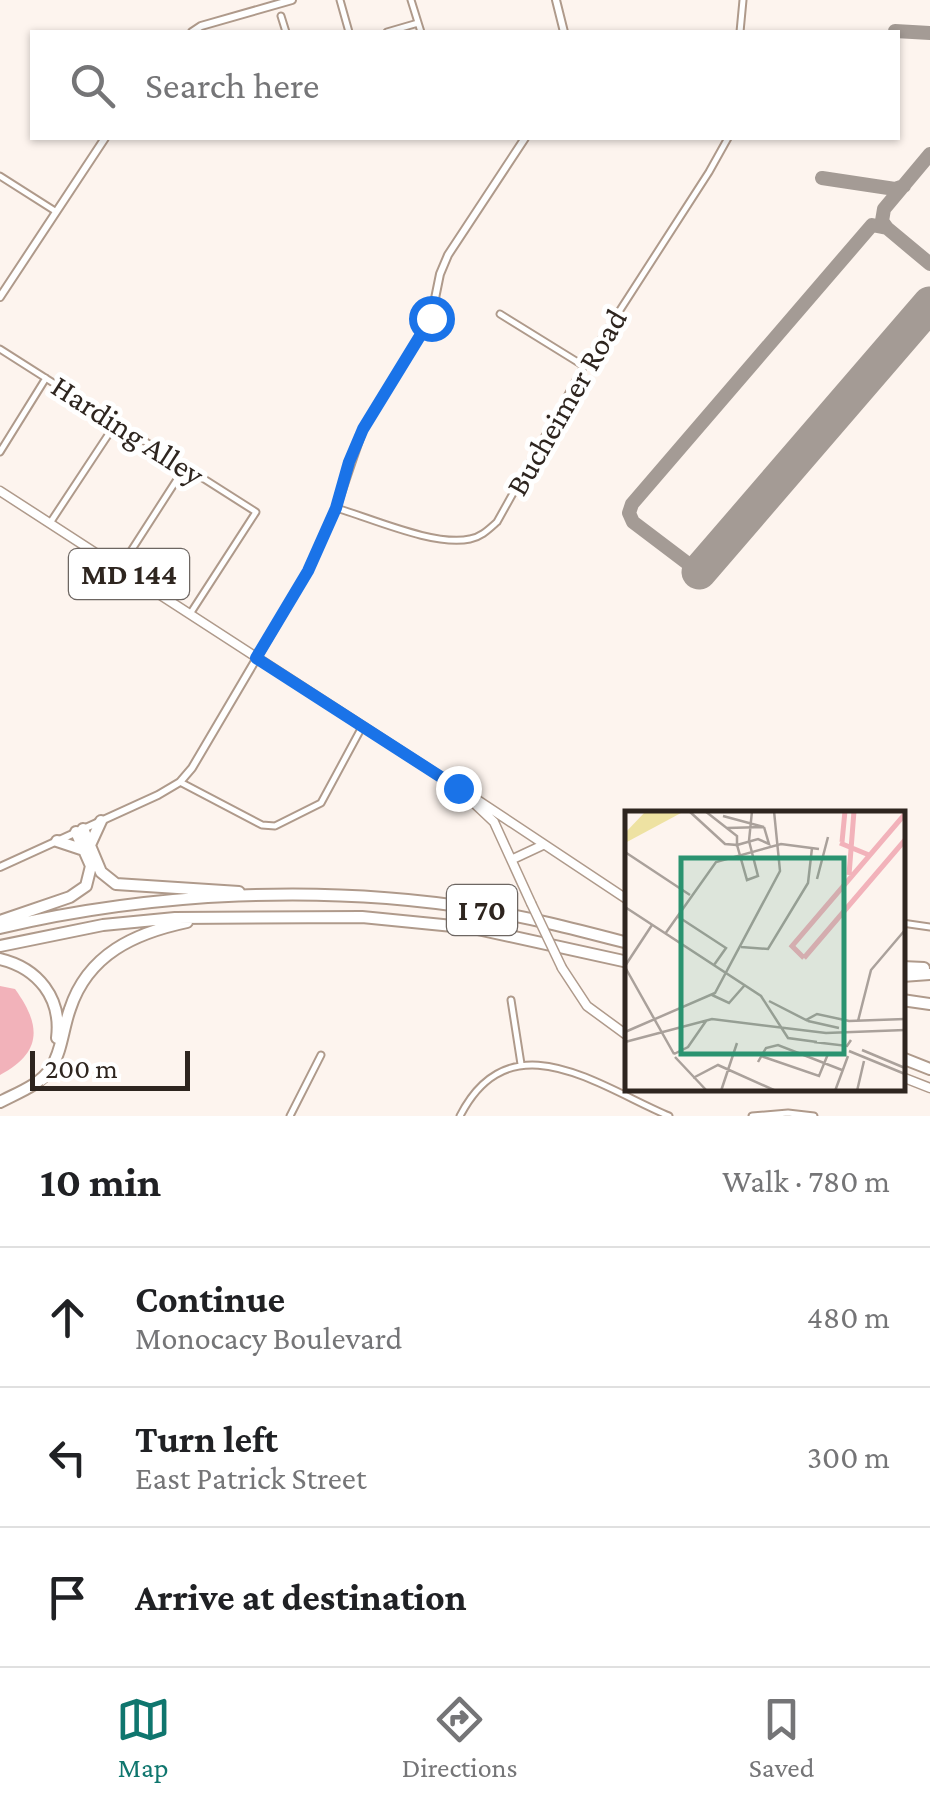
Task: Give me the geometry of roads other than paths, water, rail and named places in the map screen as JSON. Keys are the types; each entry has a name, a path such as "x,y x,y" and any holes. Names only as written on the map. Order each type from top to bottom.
{"highway":[{"path":"0,924 80,892 91,874 88,848 101,821"},
{"path":"80,831 101,872 122,886 285,896"},
{"path":"57,841 88,848"},
{"name":"I 70","path":"0,924 138,903 285,896 393,899 543,921 625,942"},
{"path":"0,1098 32,1086 51,1068 78,990 110,951 145,932 215,916"},
{"name":"I 70","path":"0,946 102,925 215,916 362,917 443,923 625,961"},
{"path":"0,959 26,968 46,988 56,1009 58,1030 52,1053 39,1072 0,1098"},
{"path":"905,967 930,971"},
{"path":"905,975 930,971"},
{"path":"905,998 930,995"},
{"path":"905,999 930,1004"},
{"path":"905,1059 930,1069"}],"main road":[{"path":"195,30 292,0"},
{"path":"556,0 564,30"},
{"path":"0,297 103,140"},
{"path":"0,868 180,782 198,760 308,571 336,508 363,429 431,318 448,254 524,140"},
{"name":"MD 144","path":"0,491 458,788 489,815 514,860 562,968 588,1006 625,1034"},
{"path":"458,788 625,898"},
{"path":"514,860 543,845"},
{"path":"905,1078 930,1088"}],"street":[{"path":"340,0 349,30"},
{"path":"411,0 420,30"},
{"path":"740,30 742,0"},
{"path":"281,16 285,30"},
{"path":"393,30 418,23"},
{"name":"Bucheimer Road","path":"336,508 440,539 467,540 483,534 496,522 584,366 727,140"},
{"path":"0,176 55,211"},
{"path":"500,314 584,366"},
{"name":"Harding Alley","path":"0,349 256,512 190,614"},
{"path":"0,452 46,378"},
{"path":"50,524 116,423"},
{"path":"120,568 185,467"},
{"path":"180,782 262,825 275,826 320,803 362,727"},
{"path":"905,923 930,927"},
{"path":"510,1000 521,1064"},
{"path":"290,1116 321,1055"},
{"path":"460,1116 482,1083 503,1069 521,1064 552,1065 669,1116"},
{"path":"752,1116 814,1116"}]}
